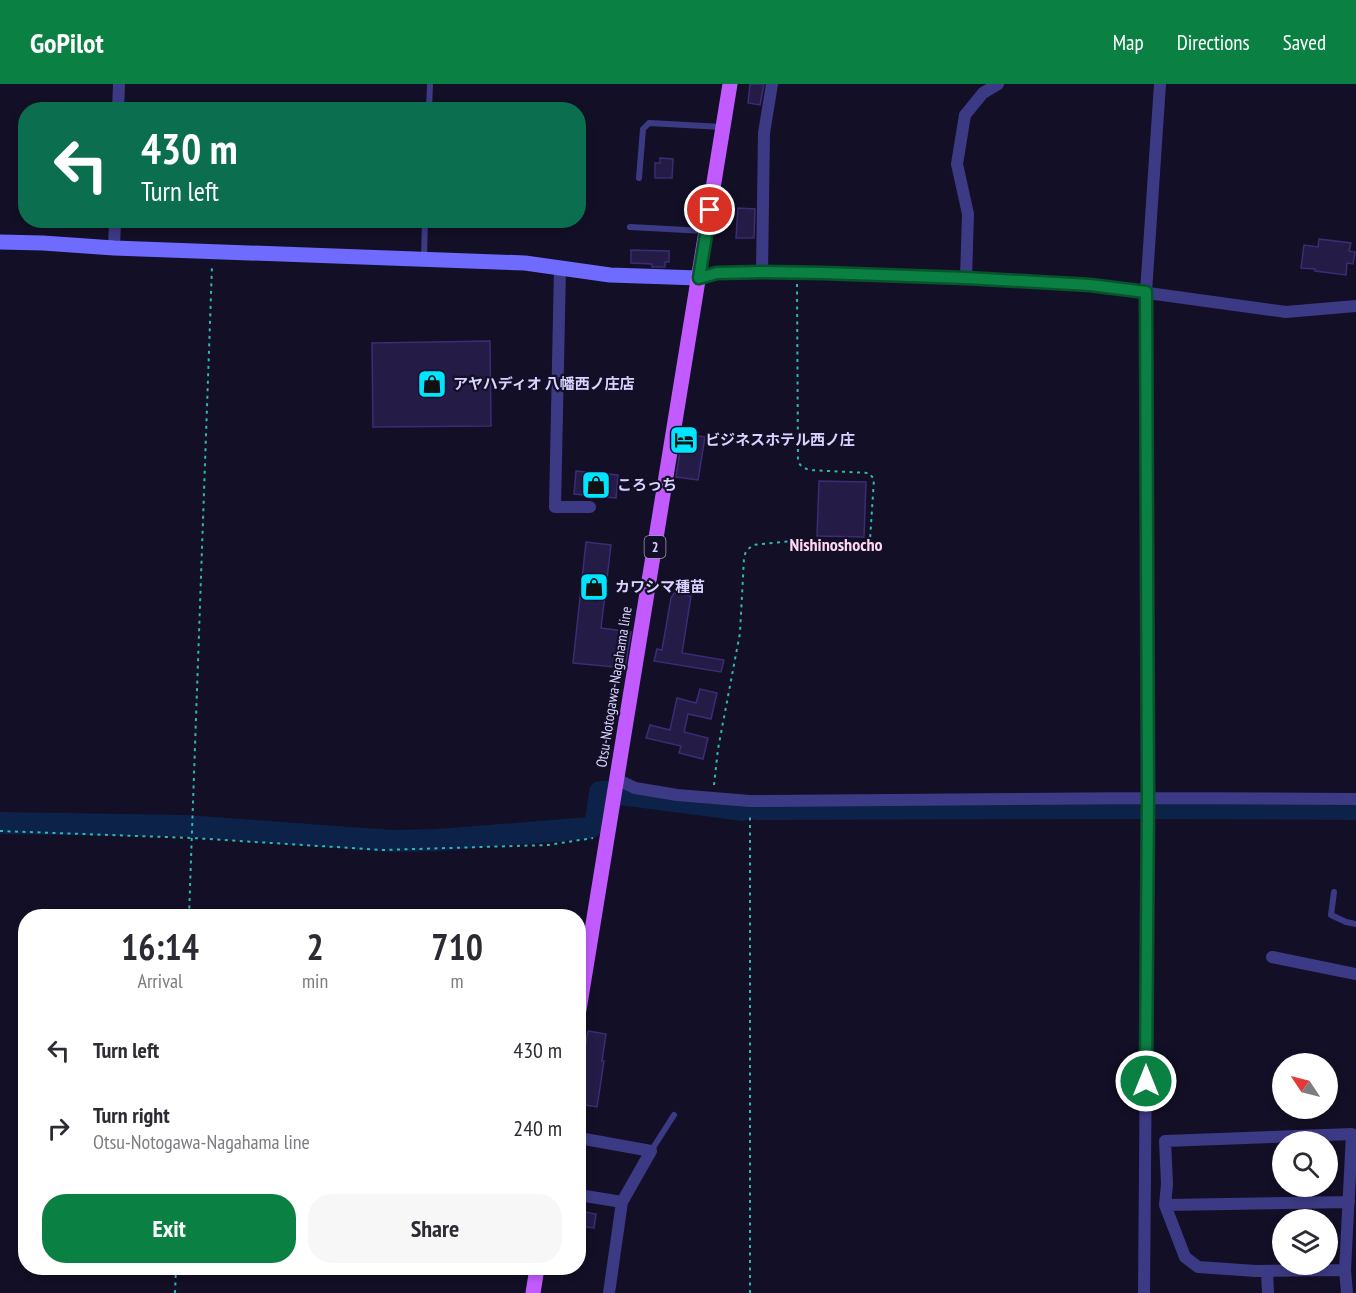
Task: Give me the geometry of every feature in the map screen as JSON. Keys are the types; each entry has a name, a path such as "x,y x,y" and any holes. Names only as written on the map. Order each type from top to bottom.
{"main road":[{"name":"Otsu-Notogawa-Nagahama line","path":"586,968 730,84"},
{"path":"533,1293 536,1275"}],"street":[{"path":"118,102 119,84"},
{"path":"762,272 764,133 772,84"},
{"path":"966,278 968,214 957,164 965,115 983,93 998,84"},
{"path":"1144,1293 1148,798 1146,292 1160,84"},
{"path":"114,248 115,228"},
{"path":"0,242 525,263 610,275 699,278 717,273 762,272 966,278 1090,285 1286,312 1356,306"},
{"path":"560,268 555,507 590,507"},
{"path":"618,780 635,788 677,795 750,801 1356,799"},
{"path":"1272,957 1356,974"},
{"path":"1347,1293 1349,1262 1353,1175 1352,1134 1165,1141 1166,1204 1185,1257 1198,1267 1267,1271 1349,1262"},
{"path":"586,1139 651,1151 622,1202 609,1293"},
{"path":"586,1196 622,1202"},
{"path":"1166,1204 1351,1207"},
{"path":"1267,1271 1268,1293"}],"lane":[{"path":"429,102 430,84"},
{"path":"639,178 643,129 649,123 723,127"},
{"path":"630,227 706,231"},
{"path":"424,258 425,228"},
{"path":"1334,892 1331,915 1356,924"},
{"path":"651,1151 674,1115"}],"path":[{"path":"189,909 212,251"},
{"path":"713,797 718,749 740,633 746,551 753,545 794,541 866,544 870,540 874,479 869,473 809,470 798,462 797,273"},
{"path":"750,801 750,1293"},
{"path":"0,831 192,838 383,850 548,845 608,835"},
{"path":"175,1293 176,1275"}],"building":[{"path":"750,84 764,84 760,105 748,103"},
{"path":"660,158 673,159 672,178 655,178 655,163 660,163"},
{"path":"738,208 755,209 754,238 736,238"},
{"path":"1319,239 1351,243 1349,251 1355,252 1353,264 1347,263 1346,275 1301,268 1304,245 1318,247"},
{"path":"631,250 669,251 669,262 665,262 665,267 631,263"},
{"name":"アヤハディオ 八幡西ノ庄店","path":"490,341 491,426 373,427 372,343"},
{"path":"683,433 705,437 698,480 676,477"},
{"name":"ころっち","path":"576,471 618,475 616,498 574,494"},
{"path":"819,481 866,482 864,537 817,536"},
{"name":"カワシマ種苗","path":"586,542 611,545 601,628 631,632 625,668 573,663"},
{"path":"674,593 691,596 682,653 724,660 721,672 654,661 657,649 662,650 671,598"},
{"path":"700,689 717,693 711,719 688,714 684,732 708,738 703,759 679,753 681,746 646,738 650,725 670,730 677,698 696,703"},
{"path":"588,1031 606,1034 597,1107 586,1105"},
{"path":"586,1212 596,1214 594,1228 586,1227"}],"waterway":[{"path":"0,823 186,826 392,841 437,840 590,828 596,822 600,792 608,792"},
{"path":"621,794 743,810"},
{"path":"756,809 1142,808"},
{"path":"1155,808 1356,809"}],"place":[{"name":"アヤハディオ 八幡西ノ庄店","path":"432,384"},
{"name":"ビジネスホテル西ノ庄","path":"684,440"},
{"name":"ころっち","path":"596,485"},
{"name":"カワシマ種苗","path":"594,587"}],"district":[{"name":"Nishinoshocho","path":"836,545"}],"route":[{"path":"710,210 699,278 717,273 824,273 1090,285 1146,292 1148,798 1146,1081"}]}
